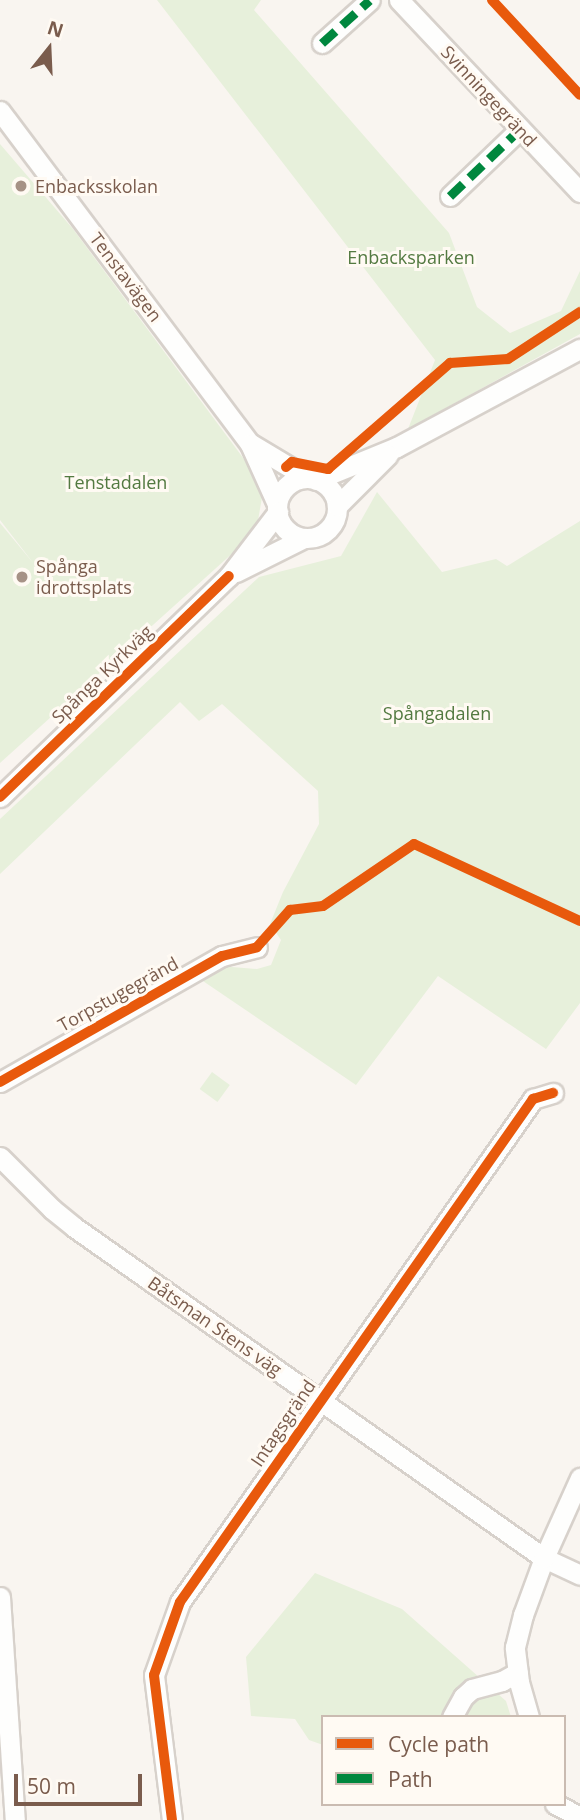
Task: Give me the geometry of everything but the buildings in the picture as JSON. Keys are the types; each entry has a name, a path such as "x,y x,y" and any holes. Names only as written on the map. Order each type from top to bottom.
{"street":[{"path":"322,43 370,0"},
{"name":"Svinningegränd","path":"399,0 580,192"},
{"name":"Tenstavägen","path":"0,111 250,444 277,508"},
{"path":"450,196 520,129"},
{"path":"397,447 337,506 333,523 327,530 304,538 289,532 277,508 284,488 299,479 312,479 397,447 580,349"},
{"name":"Tenstavägen","path":"250,444 312,479"},
{"path":"312,479 331,490 337,506"},
{"name":"Spånga Kyrkväg","path":"0,797 229,576 277,508"},
{"name":"Spånga Kyrkväg","path":"229,576 304,538"},
{"name":"Torpstugegränd","path":"0,1082 222,956 257,947"},
{"name":"Intagsgränd","path":"173,1820 154,1693 154,1675 180,1602 319,1400 533,1099 553,1093"},
{"name":"Båtsman Stens väg","path":"0,1157 74,1227 544,1558 580,1575"},
{"path":"529,1715 515,1647 544,1558 580,1478"},
{"path":"0,1597 15,1820"},
{"path":"453,1715 463,1697 472,1689 502,1681 518,1672"},
{"path":"558,1806 580,1816"}],"green space":[{"name":"Enbacksparken","path":"157,0 261,0 254,10 449,233 477,307 510,333 561,311 580,271 580,334 408,429 435,360"},
{"name":"Tenstadalen","path":"0,144 73,229 264,486 256,532 0,763 0,523 34,564 0,520"},
{"name":"Spångadalen","path":"377,492 442,572 496,559 507,566 580,521 580,1003 546,1049 438,976 356,1085 200,979 220,966 257,969 271,965 281,940 270,924 283,892 319,824 318,791 222,704 199,721 180,702 0,874 0,819 259,577 341,556"},
{"path":"212,1072 230,1085 217,1102 200,1089"},
{"path":"315,1573 402,1609 506,1701 510,1715 321,1715 321,1744 309,1740 295,1719 251,1716 246,1657"}],"marked path":[{"path":"322,43 370,0"},
{"path":"450,196 520,129"}],"cycle path":[{"path":"492,0 580,95"},
{"path":"286,467 292,462 328,469 450,363 508,359 580,312"},
{"path":"0,797 229,576"},
{"path":"0,1082 222,956 257,947 290,910 323,906 414,844 580,921"},
{"path":"172,1820 154,1675 180,1602 533,1099 553,1093"}],"place":[{"name":"Enbacksskolan","path":"21,186"},
{"name":"Spånga idrottsplats","path":"22,577"}]}
